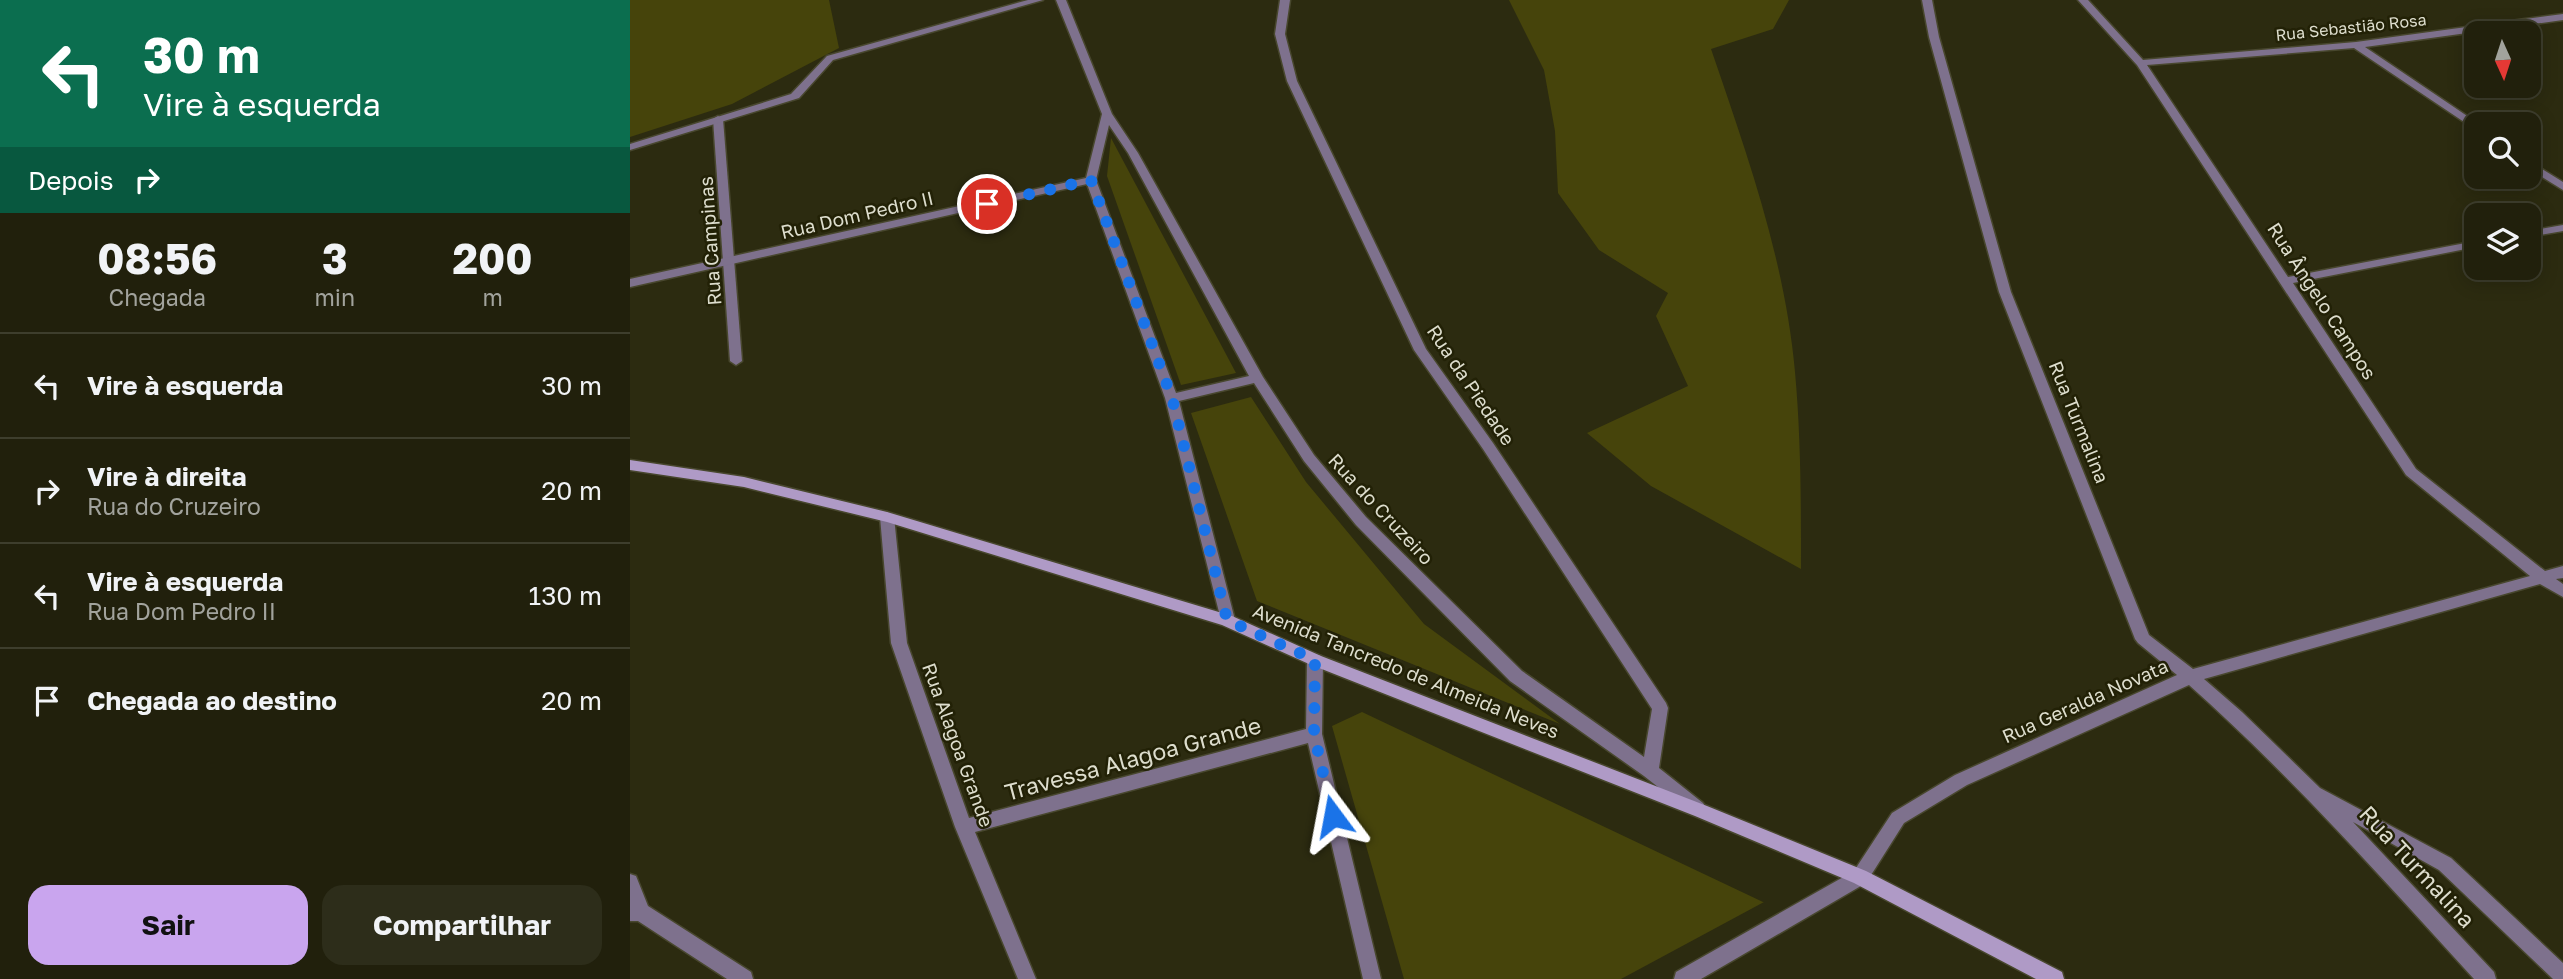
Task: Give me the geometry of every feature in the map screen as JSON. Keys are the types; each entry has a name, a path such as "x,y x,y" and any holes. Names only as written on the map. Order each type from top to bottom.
{"main road":[{"name":"Avenida Tancredo de Almeida Neves","path":"630,465 744,482 887,517 1227,620 1315,660 1701,811 1860,877 2055,979"}],"street":[{"path":"630,147 795,96 830,58 1038,0"},
{"name":"Rua do Cruzeiro","path":"1061,0 1107,114 1133,153 1257,378 1309,458 1371,530 1516,676 1650,771 1701,811"},
{"name":"Rua da Piedade","path":"1285,0 1280,34 1292,80 1420,350 1488,446 1660,708 1650,771"},
{"name":"Rua Turmalina","path":"1927,0 1934,37 2005,292 2143,639 2192,676 2310,789 2487,979"},
{"name":"Rua Ângelo Campos","path":"2083,0 2141,63 2411,472 2544,579 2563,591"},
{"name":"Rua Sebastião Rosa","path":"2141,63 2356,45 2563,18"},
{"path":"2356,45 2464,119"},
{"path":"1107,114 1091,180 1172,398 1227,620"},
{"name":"Rua Campinas","path":"718,119 736,360"},
{"path":"2541,172 2563,187"},
{"name":"Rua Dom Pedro II","path":"630,284 1091,180"},
{"path":"2541,232 2563,228"},
{"path":"2286,281 2464,246"},
{"path":"1172,398 1257,378"},
{"name":"Rua Alagoa Grande","path":"887,517 899,643 964,827 1027,979"},
{"name":"Rua Geralda Novata","path":"1683,979 1860,877 1898,818 1961,780 2192,676 2563,572"},
{"path":"1315,660 1314,734 1372,979"},
{"name":"Travessa Alagoa Grande","path":"964,827 1314,734"},
{"name":"Rua Turmalina","path":"2310,789 2445,863 2563,976"},
{"path":"630,882 636,912 744,979"}],"shaded area":[{"path":"630,0 829,0 839,48 732,104 630,137"},
{"path":"1509,0 1789,0 1773,29 1711,49 1763,208 1783,289 1795,372 1801,496 1801,569 1651,486 1587,433 1688,386 1656,316 1668,293 1599,250 1558,193 1555,131 1544,70"},
{"path":"1111,138 1236,373 1181,385 1107,176"},
{"path":"1251,397 1306,482 1424,624 1560,724 1257,601 1191,413"},
{"path":"1362,712 1764,902 1621,979 1404,979 1332,726"}],"route":[{"path":"987,204 1091,180 1172,398 1227,620 1315,660 1314,734 1333,816"}]}
